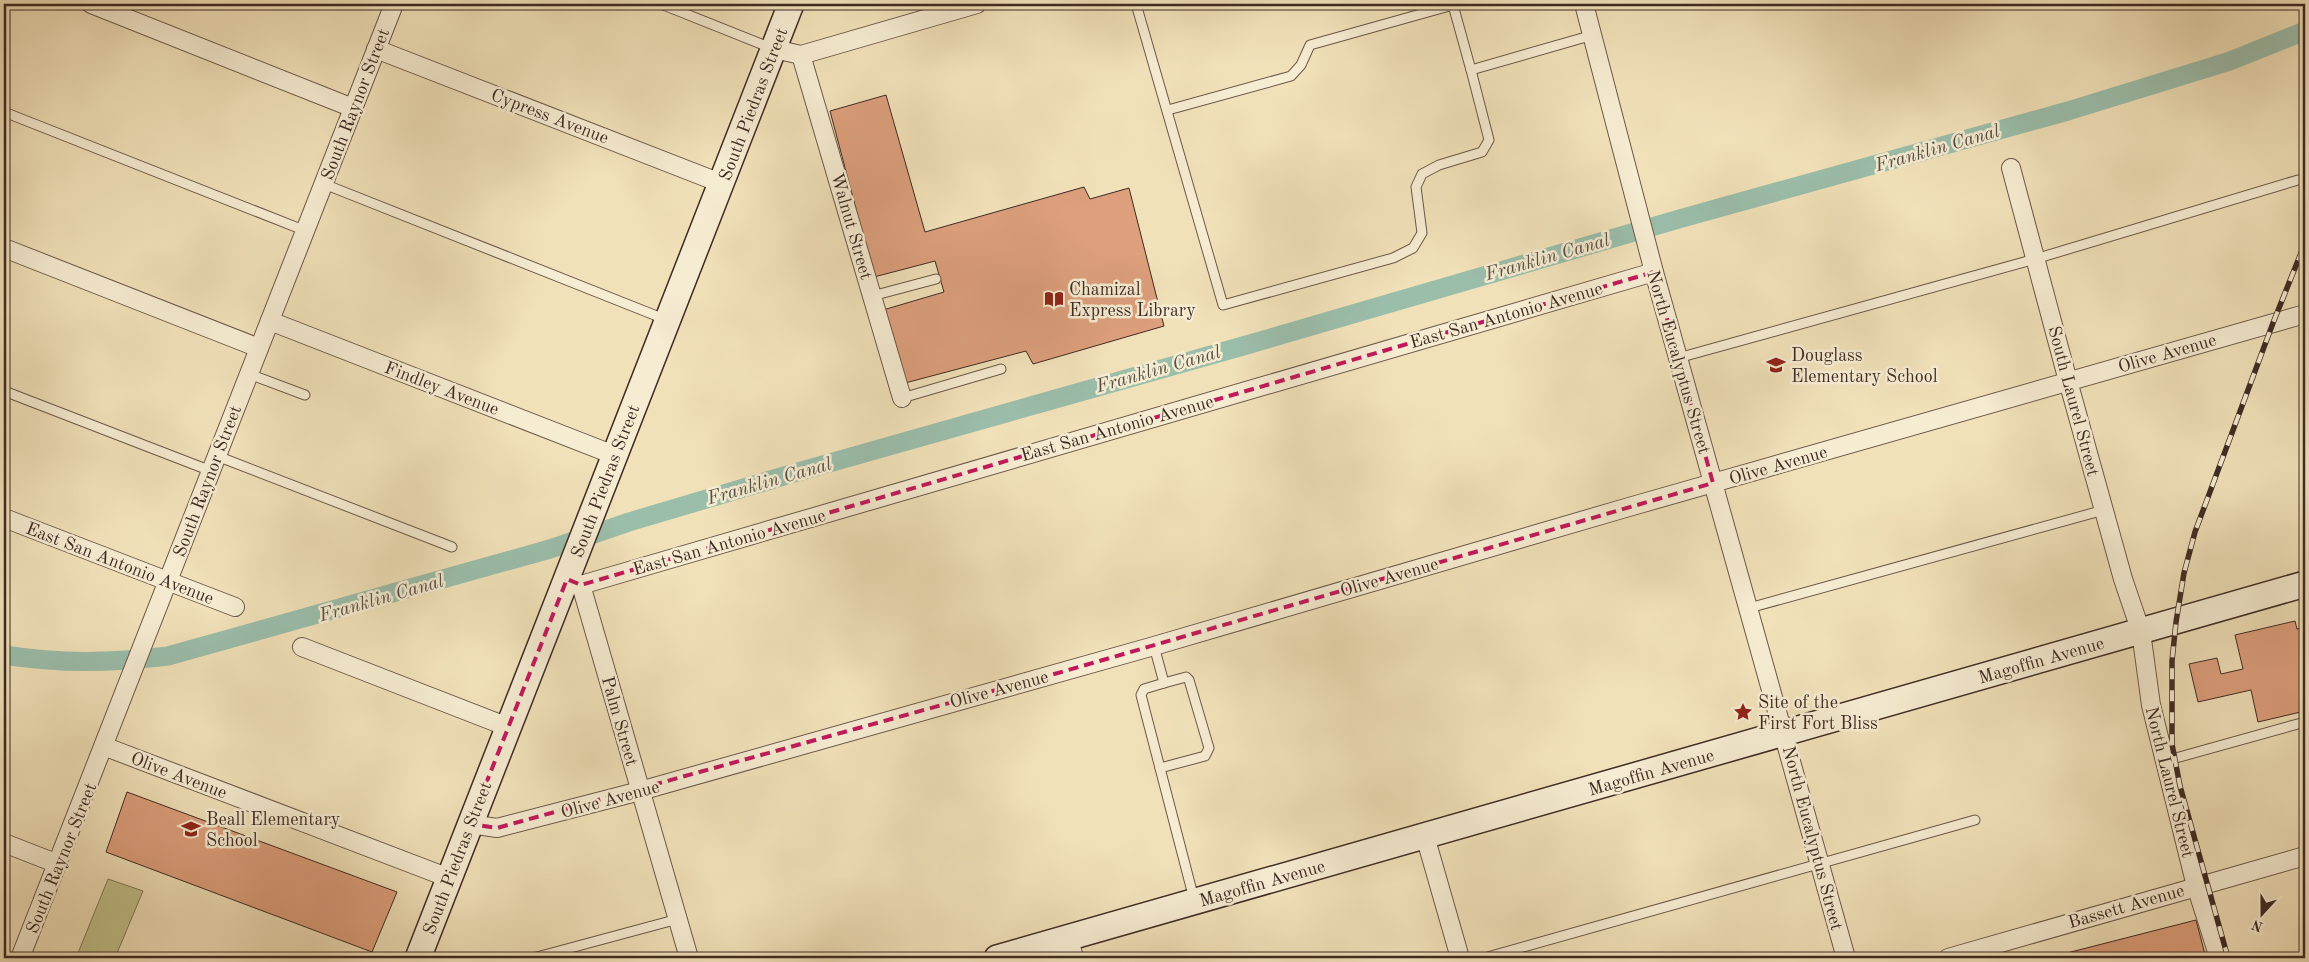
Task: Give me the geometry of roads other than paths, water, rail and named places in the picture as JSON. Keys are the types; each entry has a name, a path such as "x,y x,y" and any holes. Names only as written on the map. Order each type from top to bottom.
{"street":[{"path":"91,4 353,108"},
{"name":"South Raynor Street","path":"20,958 106,747 168,582 394,4"},
{"name":"South Piedras Street","path":"418,958 508,727 574,574 614,455 723,184 791,4"},
{"path":"774,49 801,55 977,4"},
{"name":"North Eucalyptus Street","path":"1584,4 1648,251 1846,958"},
{"name":"Cypress Avenue","path":"376,49 723,184"},
{"name":"Walnut Street","path":"801,55 902,398"},
{"name":"South Laurel Street","path":"2011,168 2104,510 2141,632"},
{"path":"4,248 259,348"},
{"name":"East San Antonio Avenue","path":"574,574 1654,272"},
{"name":"Olive Avenue","path":"470,824 497,828 640,790 1154,646 1713,483 2305,314"},
{"name":"Findley Avenue","path":"270,321 614,455"},
{"name":"East San Antonio Avenue","path":"4,518 235,607"},
{"name":"Palm Street","path":"574,574 689,958"},
{"name":"Magoffin Avenue","path":"997,958 1072,948 1195,902 2305,584"},
{"name":"North Laurel Street","path":"2141,632 2151,705 2196,886 2219,958"},
{"path":"302,647 508,727"},
{"name":"Olive Avenue","path":"106,747 449,878"},
{"path":"1425,836 1460,958"},
{"path":"4,843 58,864"},
{"name":"Bassett Avenue","path":"1948,958 2305,856"}],"lane":[{"path":"661,4 774,49"},
{"path":"1136,4 1223,305 1394,258 1413,248 1422,233 1416,187 1422,174 1439,165 1482,152 1488,140 1472,70 1453,5 1310,45 1301,66 1291,76 1168,110"},
{"path":"1472,70 1593,35"},
{"path":"4,112 306,231"},
{"path":"1678,358 2035,259 2298,180"},
{"path":"324,184 667,320"},
{"path":"872,296 936,279"},
{"path":"902,398 1001,369"},
{"path":"249,374 305,395"},
{"path":"4,391 452,547"},
{"path":"1749,608 2104,510"},
{"path":"1154,646 1164,683"},
{"path":"1160,768 1205,756 1209,748 1189,680 1186,678 1178,678 1144,689 1141,696 1195,902"},
{"path":"2165,761 2305,722"},
{"path":"1484,958 1975,820"},
{"path":"532,958 678,919"}],"waterway":[{"name":"Franklin Canal","path":"4,655 86,662 168,656 550,549 629,522 794,473 1243,346 1679,219 2068,111 2230,61 2305,31"}],"railway":[{"path":"2228,958 2180,786 2172,744 2172,661 2176,622 2184,573 2195,532 2305,243"}],"place":[{"name":"Chamizal Express Library","path":"1054,299"},
{"name":"Douglass Elementary School","path":"1776,365"},
{"name":"Site of the First Fort Bliss","path":"1743,712"},
{"name":"Beall Elementary School","path":"191,829"}]}
